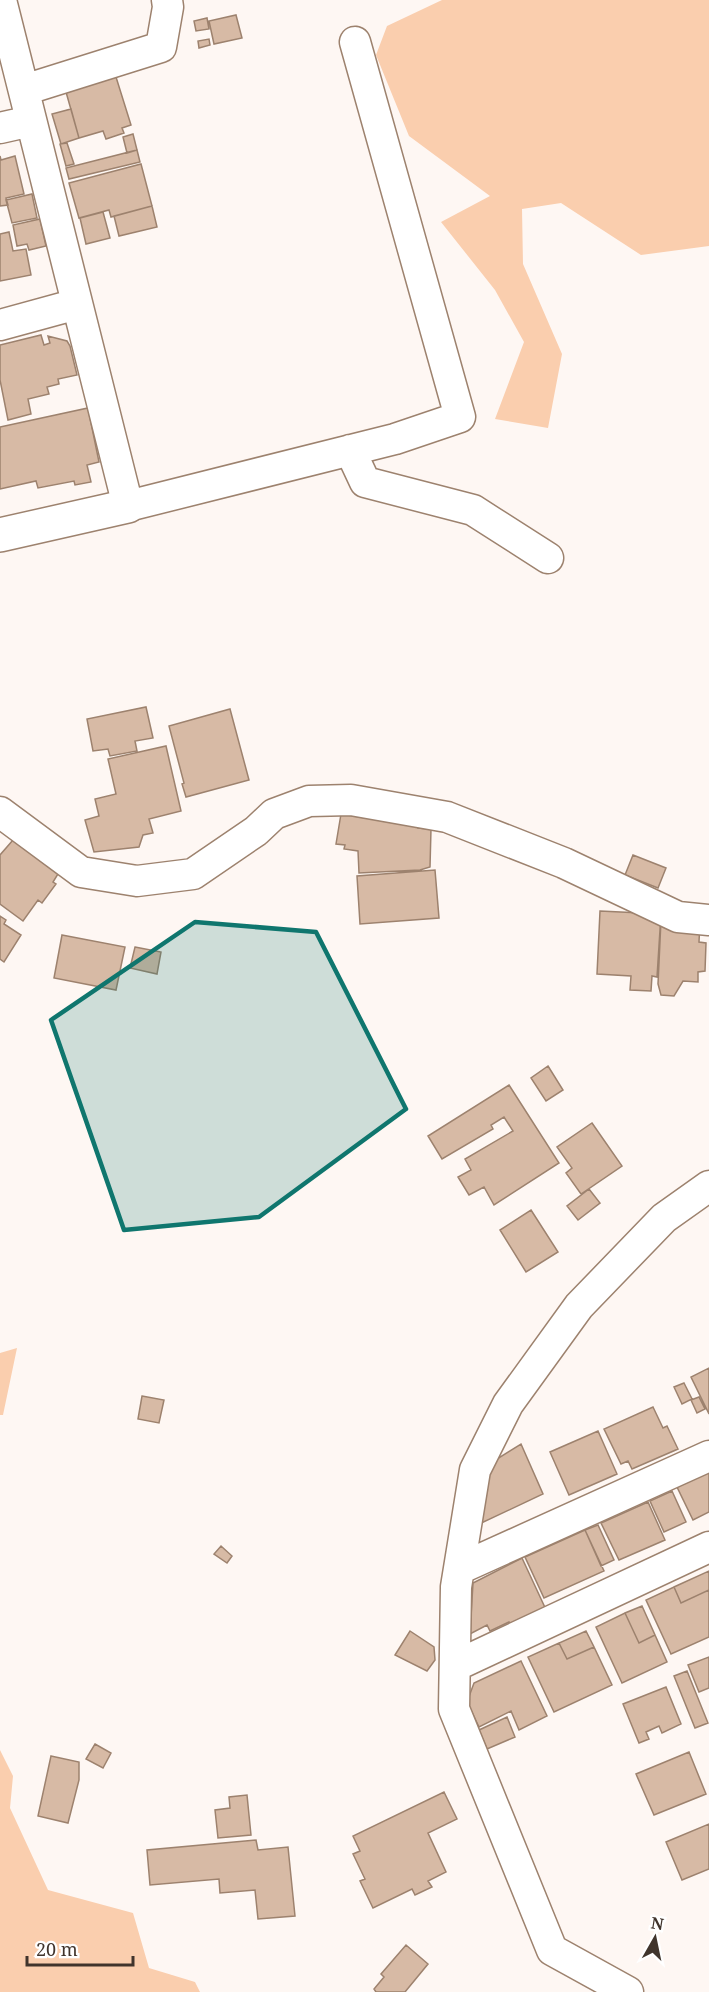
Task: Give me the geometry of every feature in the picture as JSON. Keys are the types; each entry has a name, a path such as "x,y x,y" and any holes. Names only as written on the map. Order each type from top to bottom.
{"street":[{"path":"1,0 128,506"},
{"path":"24,90 161,47 168,7 167,0"},
{"path":"0,535 395,440 460,417 355,42"},
{"path":"0,129 31,121"},
{"path":"0,325 78,304"},
{"path":"350,450 365,482 473,510 548,558"},
{"path":"0,812 81,872 137,881 193,874 256,831 274,814 309,801 351,800 447,817 564,863 678,917 709,920"},
{"path":"628,1992 552,1950 454,1709 456,1587 475,1470 508,1404 579,1305 664,1218 709,1186"},
{"path":"459,1569 709,1456"},
{"path":"455,1666 709,1547"}],"highlighted area":[{"path":"195,922 316,932 406,1109 259,1217 124,1230 51,1020"}],"shaded area":[{"path":"442,0 709,0 709,246 641,255 561,203 522,209 523,264 562,354 548,428 495,419 524,342 495,290 441,222 490,196 409,136 376,55 387,26"},
{"path":"17,1348 3,1415 0,1415 0,1353"},
{"path":"0,1750 13,1776 10,1808 48,1890 133,1913 149,1968 195,1982 200,1992 0,1992"}],"building":[{"path":"236,15 242,38 214,44 209,21"},
{"path":"207,18 209,29 196,31 194,21"},
{"path":"209,39 210,45 199,48 198,41"},
{"path":"116,77 131,125 122,128 124,133 106,139 103,131 79,138 66,92"},
{"path":"71,109 79,138 61,144 52,114"},
{"path":"133,134 137,150 127,153 123,137"},
{"path":"67,143 74,164 66,166 60,144"},
{"path":"137,150 140,162 69,179 66,168"},
{"path":"0,156 1,160 15,156 24,194 6,198 8,205 0,206"},
{"path":"141,164 152,206 111,217 109,210 79,218 69,183"},
{"path":"32,194 37,218 12,223 6,200"},
{"path":"152,206 157,227 119,236 114,216"},
{"path":"103,212 110,238 86,244 80,218"},
{"path":"40,219 46,246 29,250 27,244 17,246 13,225"},
{"path":"9,232 13,251 26,249 31,275 0,281 0,234"},
{"path":"41,335 44,345 50,343 48,336 67,341 77,375 58,379 59,384 47,387 49,394 28,399 31,414 8,420 0,380 0,345"},
{"path":"88,408 99,462 87,465 91,482 75,485 74,481 38,488 36,481 0,489 0,427"},
{"path":"146,707 153,738 135,741 137,751 110,756 108,749 93,751 87,719"},
{"path":"230,709 249,780 186,797 169,726"},
{"path":"166,746 181,811 149,819 153,833 143,835 139,847 94,852 85,820 99,816 95,799 116,794 108,759"},
{"path":"366,812 419,823 418,828 431,829 430,867 420,870 359,873 358,851 344,849 345,845 336,844 341,814 365,818"},
{"path":"13,840 58,874 53,882 56,884 42,903 38,900 23,921 0,904 0,855"},
{"path":"633,855 666,868 658,888 625,875"},
{"path":"435,870 439,918 360,924 357,876"},
{"path":"600,911 661,914 657,977 652,976 651,991 630,990 631,976 597,974"},
{"path":"0,916 6,920 4,924 21,935 4,962 0,959"},
{"path":"661,920 700,922 699,942 706,943 705,971 698,972 698,982 683,981 674,996 661,995 658,984"},
{"path":"62,935 125,947 116,990 54,978"},
{"path":"135,947 161,952 157,974 130,968"},
{"path":"548,1066 563,1090 546,1101 531,1078"},
{"path":"509,1085 559,1163 494,1205 484,1187 469,1195 458,1177 471,1170 465,1159 513,1131 504,1117 491,1125 493,1129 442,1159 428,1136"},
{"path":"592,1123 622,1166 581,1194 566,1173 572,1168 557,1147"},
{"path":"589,1189 600,1203 578,1220 567,1206"},
{"path":"531,1210 558,1252 526,1272 500,1230"},
{"path":"709,1368 709,1414 691,1377"},
{"path":"684,1383 692,1399 682,1404 674,1387"},
{"path":"142,1396 164,1400 159,1423 138,1419"},
{"path":"699,1397 705,1409 697,1413 691,1400"},
{"path":"653,1407 663,1428 667,1426 678,1449 632,1469 628,1461 621,1464 604,1429"},
{"path":"598,1431 617,1474 569,1495 550,1452"},
{"path":"521,1444 543,1494 475,1526 489,1464"},
{"path":"709,1472 709,1512 693,1520 677,1487"},
{"path":"672,1491 686,1522 664,1532 650,1501"},
{"path":"648,1502 665,1540 619,1560 601,1523"},
{"path":"598,1525 614,1560 601,1566 585,1530"},
{"path":"585,1530 604,1571 544,1598 525,1557"},
{"path":"221,1546 232,1556 227,1563 214,1554"},
{"path":"522,1558 548,1614 511,1624 509,1622 490,1631 487,1625 470,1634 473,1583"},
{"path":"709,1571 709,1590 681,1603 674,1587"},
{"path":"674,1587 681,1603 709,1590 709,1637 671,1654 646,1600"},
{"path":"642,1606 655,1635 639,1643 625,1613"},
{"path":"625,1613 639,1643 655,1635 667,1662 622,1683 596,1627"},
{"path":"410,1631 434,1647 435,1660 427,1671 395,1655"},
{"path":"586,1631 594,1647 567,1659 559,1643"},
{"path":"559,1643 567,1659 594,1647 612,1685 554,1712 528,1657"},
{"path":"709,1657 709,1688 699,1692 688,1665"},
{"path":"521,1661 547,1716 519,1730 511,1711 479,1727 467,1702 474,1683"},
{"path":"687,1671 708,1723 695,1728 674,1676"},
{"path":"666,1687 681,1724 662,1733 659,1726 646,1732 649,1739 639,1743 623,1704"},
{"path":"507,1717 515,1737 487,1749 479,1730"},
{"path":"95,1744 111,1753 103,1768 86,1759"},
{"path":"689,1752 706,1794 654,1815 636,1774"},
{"path":"51,1756 79,1762 79,1780 68,1823 38,1816"},
{"path":"444,1792 457,1819 428,1833 446,1872 428,1881 432,1887 415,1895 412,1889 373,1908 360,1881 365,1879 353,1854 360,1851 353,1836"},
{"path":"247,1795 251,1835 218,1838 215,1810 230,1808 229,1797"},
{"path":"709,1824 709,1869 682,1880 666,1842"},
{"path":"256,1840 258,1850 288,1847 295,1916 258,1919 255,1890 220,1893 219,1879 150,1885 147,1850"},
{"path":"406,1945 428,1964 405,1992 376,1992 374,1989 384,1977 381,1974"}]}
